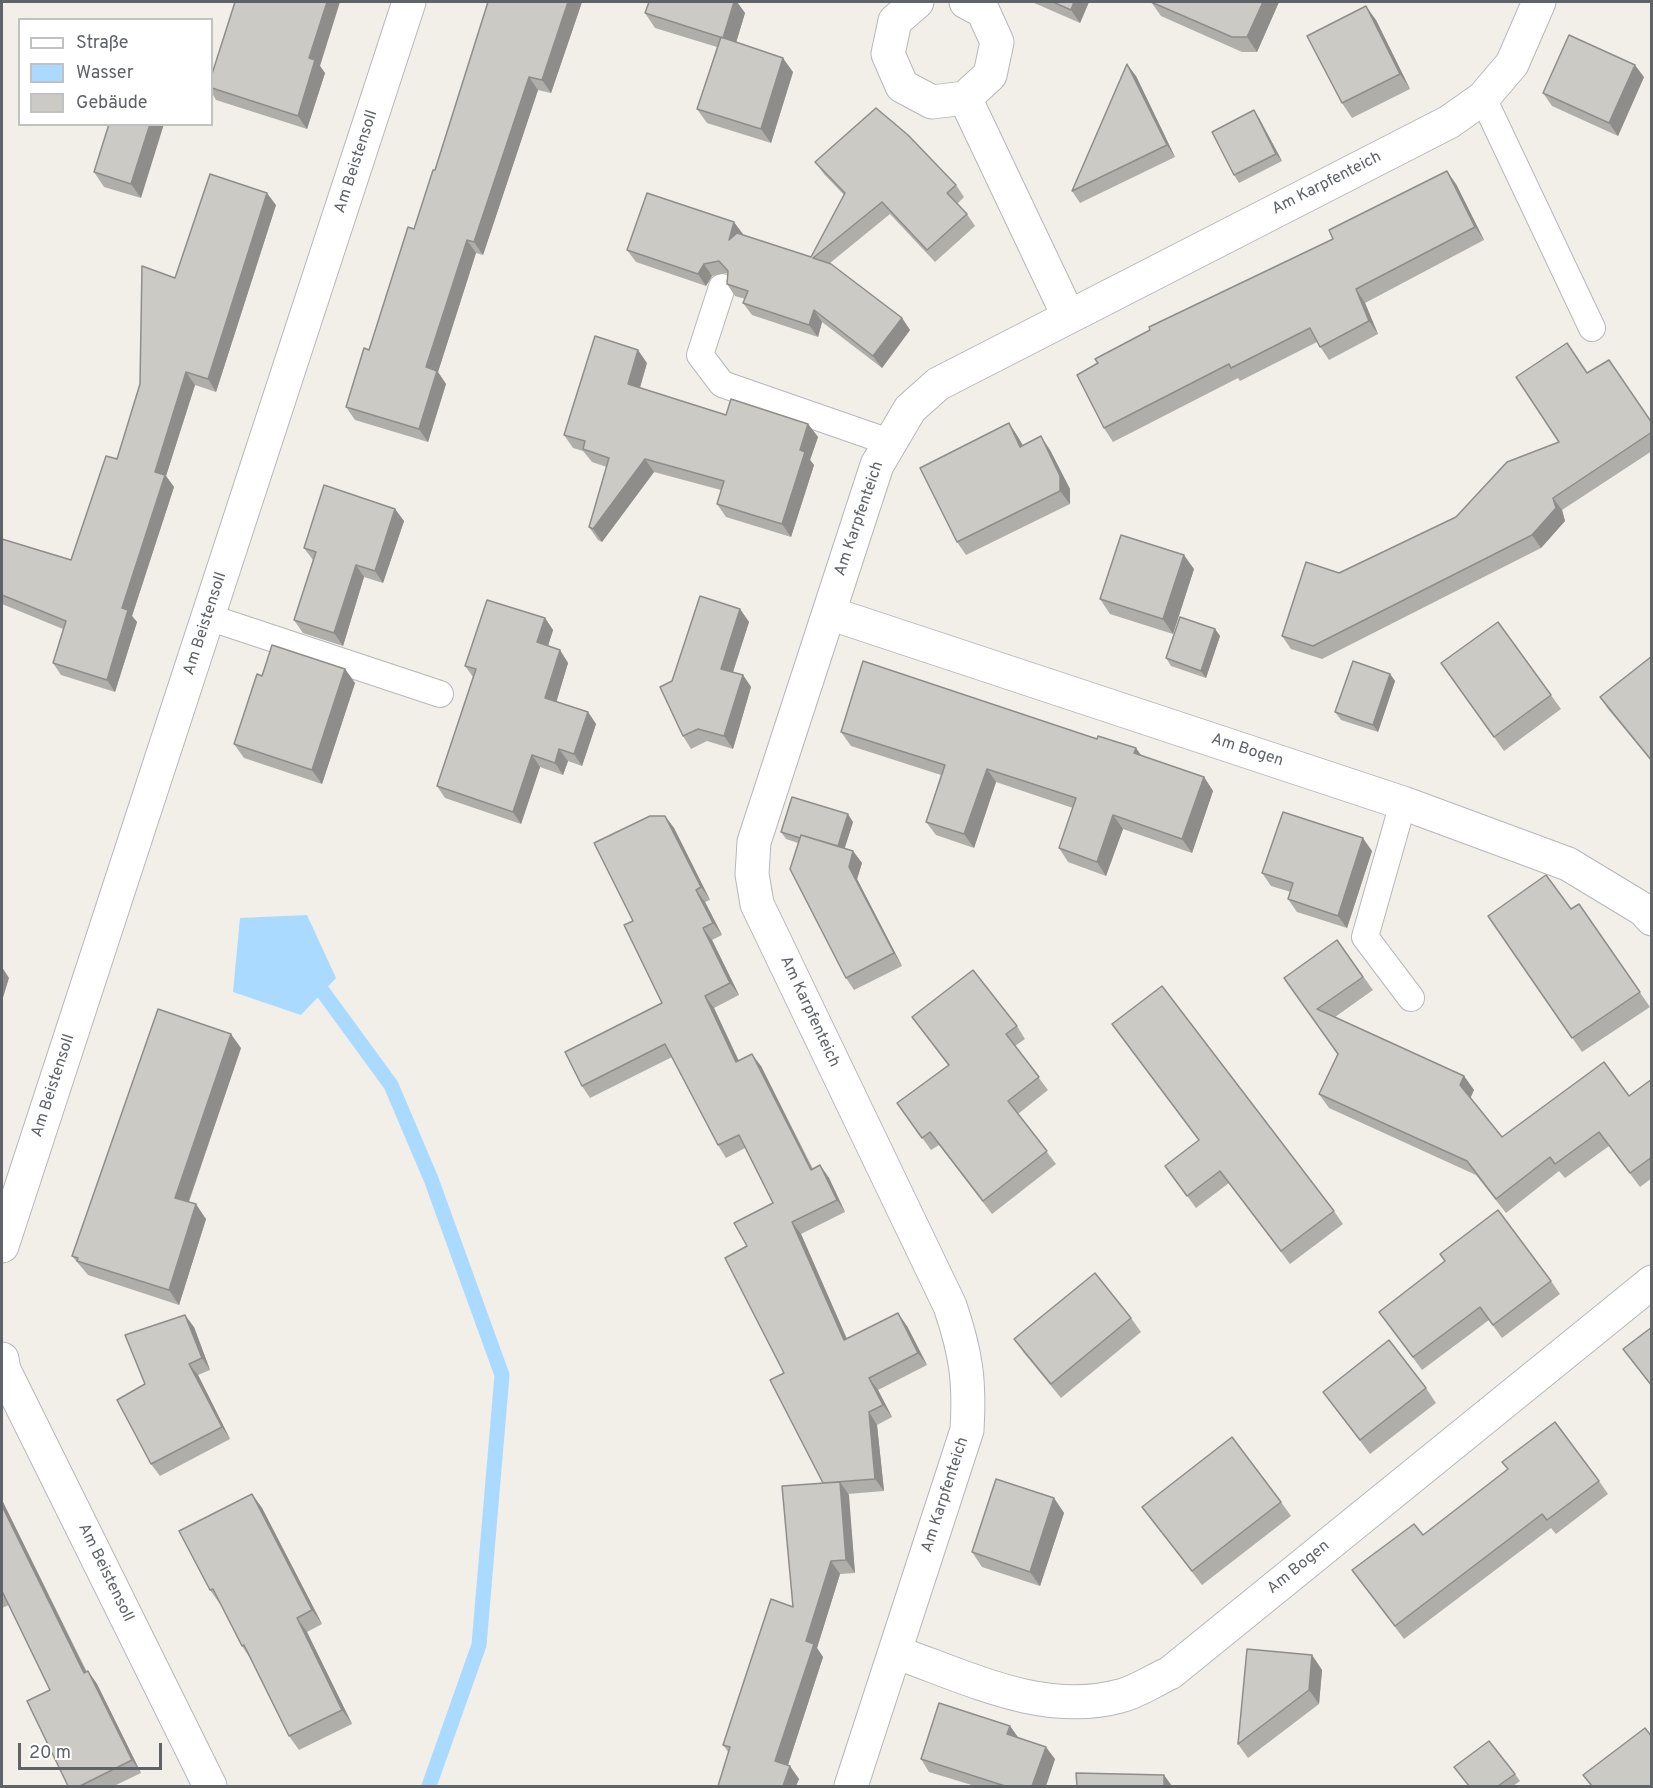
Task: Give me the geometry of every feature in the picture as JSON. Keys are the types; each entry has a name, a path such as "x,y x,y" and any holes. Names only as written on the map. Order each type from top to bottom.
{"street":[{"name":"Am Beistensoll","path":"2,1246 409,2"},
{"path":"916,2 895,21 888,54 902,86 932,102 965,98 990,75 997,42 983,11 966,2"},
{"name":"Am Karpfenteich","path":"851,1786 967,1430 970,1388 964,1346 950,1306 758,904 752,874 754,842 877,465 910,409 938,384 1068,315 1449,122 1483,98 1512,64 1539,2"},
{"path":"965,98 1068,315"},
{"name":"Am Bogen","path":"829,613 1403,803 1568,864 1644,910 1652,919"},
{"name":"Am Bogen","path":"895,1652 1029,1698 1071,1703 1121,1696 1170,1673 1652,1282"},
{"name":"Am Beistensoll","path":"2,1359 4,1370 210,1786"}],"lane":[{"path":"1483,98 1592,328"},
{"path":"722,287 700,355 722,384 889,442"},
{"path":"208,617 440,694"},
{"path":"1403,803 1365,937 1412,998"}],"water":[{"path":"307,915 336,978 301,1015 233,992 240,918"}],"building":[{"path":"235,2 327,2 309,58 315,60 298,116 213,88 213,71"},
{"path":"488,2 568,2 542,80 529,77 474,242 467,240 426,367 437,371 419,429 346,407 364,348 369,350 408,227 414,229 433,170 435,170"},
{"path":"649,2 734,2 723,38 645,13"},
{"path":"1053,2 1074,2 1071,10"},
{"path":"1151,2 1263,2 1247,37 1232,37"},
{"path":"1366,6 1400,74 1342,103 1307,36"},
{"path":"1569,35 1635,65 1609,123 1543,93"},
{"path":"721,37 783,58 761,129 697,109"},
{"path":"1127,64 1167,145 1072,191"},
{"path":"876,108 908,135 956,185 947,193 967,214 927,250 882,202 813,258 831,264 902,318 873,356 814,310 809,325 743,303 748,291 727,284 728,271 719,261 704,264 698,274 627,250 647,193 734,222 729,240 737,233 811,257 845,193 815,162"},
{"path":"1254,110 1276,154 1234,175 1212,132"},
{"path":"108,126 149,126 131,184 94,172"},
{"path":"1447,171 1475,227 1356,289 1369,321 1320,347 1310,328 1231,368 1229,364 1104,428 1077,375 1098,363 1095,359 1150,330 1149,327 1333,239 1329,230"},
{"path":"210,174 267,193 208,379 186,372 155,472 165,475 122,608 128,610 107,680 53,663 66,621 2,595 2,539 71,560 106,456 117,459 140,384 142,266 175,278"},
{"path":"595,336 638,350 628,384 726,415 731,399 808,424 800,450 805,452 782,524 717,504 724,481 645,459 593,529 589,527 609,458 583,449 585,441 564,435"},
{"path":"1567,343 1587,373 1609,360 1652,423 1652,432 1553,498 1556,508 1532,535 1313,646 1282,636 1306,562 1339,573 1456,517 1507,462 1559,442 1516,377"},
{"path":"1009,423 1020,447 1041,436 1060,476 1060,491 957,542 920,468"},
{"path":"324,485 395,509 375,571 356,565 334,633 294,620 316,552 304,548"},
{"path":"1121,535 1184,555 1163,619 1100,599"},
{"path":"700,596 740,609 721,669 743,675 724,736 698,729 683,736 660,687 672,681"},
{"path":"487,600 545,618 537,642 560,650 545,698 588,712 574,754 559,749 555,763 532,755 513,812 437,786 476,669 465,666"},
{"path":"1180,617 1215,629 1201,671 1166,658"},
{"path":"1498,622 1551,695 1494,737 1441,663"},
{"path":"272,645 345,669 312,770 234,744 257,674 262,676"},
{"path":"1652,656 1652,761 1600,697"},
{"path":"863,661 1097,739 1098,736 1136,748 1134,753 1204,777 1182,839 1113,815 1097,862 1059,848 1076,798 987,769 964,834 926,822 945,765 841,732"},
{"path":"1353,661 1390,674 1373,725 1335,712"},
{"path":"792,797 848,814 838,846 801,835 800,838 781,832"},
{"path":"1283,812 1363,838 1338,916 1288,899 1293,883 1262,873"},
{"path":"650,816 665,816 701,887 696,890 713,923 703,928 730,983 705,996 736,1062 752,1054 811,1170 820,1165 837,1200 792,1222 844,1340 898,1313 918,1353 869,1378 883,1405 869,1412 875,1479 823,1483 770,1380 784,1373 725,1258 747,1246 734,1223 773,1203 739,1135 718,1145 665,1044 582,1086 565,1052 662,1003 624,925 633,921 594,843"},
{"path":"801,835 853,851 849,867 894,953 846,978 790,869"},
{"path":"1546,875 1571,909 1579,904 1640,992 1572,1038 1488,916"},
{"path":"1337,940 1363,977 1317,1009 1464,1076 1460,1085 1502,1137 1604,1062 1629,1096 1652,1079 1652,1157 1630,1173 1599,1132 1555,1164 1550,1157 1496,1199 1467,1161 1319,1094 1338,1054 1284,978"},
{"path":"973,970 1017,1026 1006,1034 1039,1077 1008,1101 1047,1151 983,1201 930,1132 922,1138 897,1103 949,1065 912,1017"},
{"path":"1162,986 1334,1211 1281,1251 1220,1171 1187,1196 1165,1166 1199,1140 1112,1024"},
{"path":"158,1009 231,1034 175,1198 196,1204 169,1290 77,1261 78,1258 72,1256"},
{"path":"1498,1210 1551,1281 1493,1325 1480,1307 1413,1357 1379,1312 1445,1261 1440,1254"},
{"path":"1095,1273 1131,1318 1051,1384 1014,1339"},
{"path":"185,1315 202,1358 189,1364 222,1427 151,1464 117,1400 145,1384 125,1335"},
{"path":"1652,1327 1652,1386 1623,1349"},
{"path":"1389,1340 1426,1388 1360,1440 1323,1392"},
{"path":"1555,1422 1599,1481 1547,1520 1542,1514 1395,1626 1352,1570 1414,1524 1423,1535 1508,1469 1502,1462"},
{"path":"1232,1437 1281,1502 1192,1571 1142,1507"},
{"path":"996,1479 1054,1498 1030,1572 972,1552"},
{"path":"840,1482 846,1560 831,1561 806,1641 814,1644 775,1761 790,1766 783,1786 718,1786 730,1747 723,1745 771,1599 793,1607 782,1486"},
{"path":"252,1494 312,1610 297,1618 342,1710 289,1736 244,1645 242,1646 213,1589 210,1590 179,1531"},
{"path":"2,1506 84,1673 88,1671 132,1760 80,1786 68,1786 27,1701 50,1690 2,1591"},
{"path":"1247,1649 1312,1655 1309,1690 1238,1744"},
{"path":"939,1703 1010,1726 1007,1734 1046,1747 1032,1786 1005,1786 921,1759"},
{"path":"1645,1728 1652,1737 1652,1786 1592,1786 1583,1775"},
{"path":"1489,1741 1515,1774 1498,1786 1469,1786 1454,1767"},
{"path":"1076,1773 1164,1775 1164,1786 1077,1786"}],"waterway":[{"path":"323,992 391,1085 431,1179 502,1375 479,1645 429,1786"}]}
